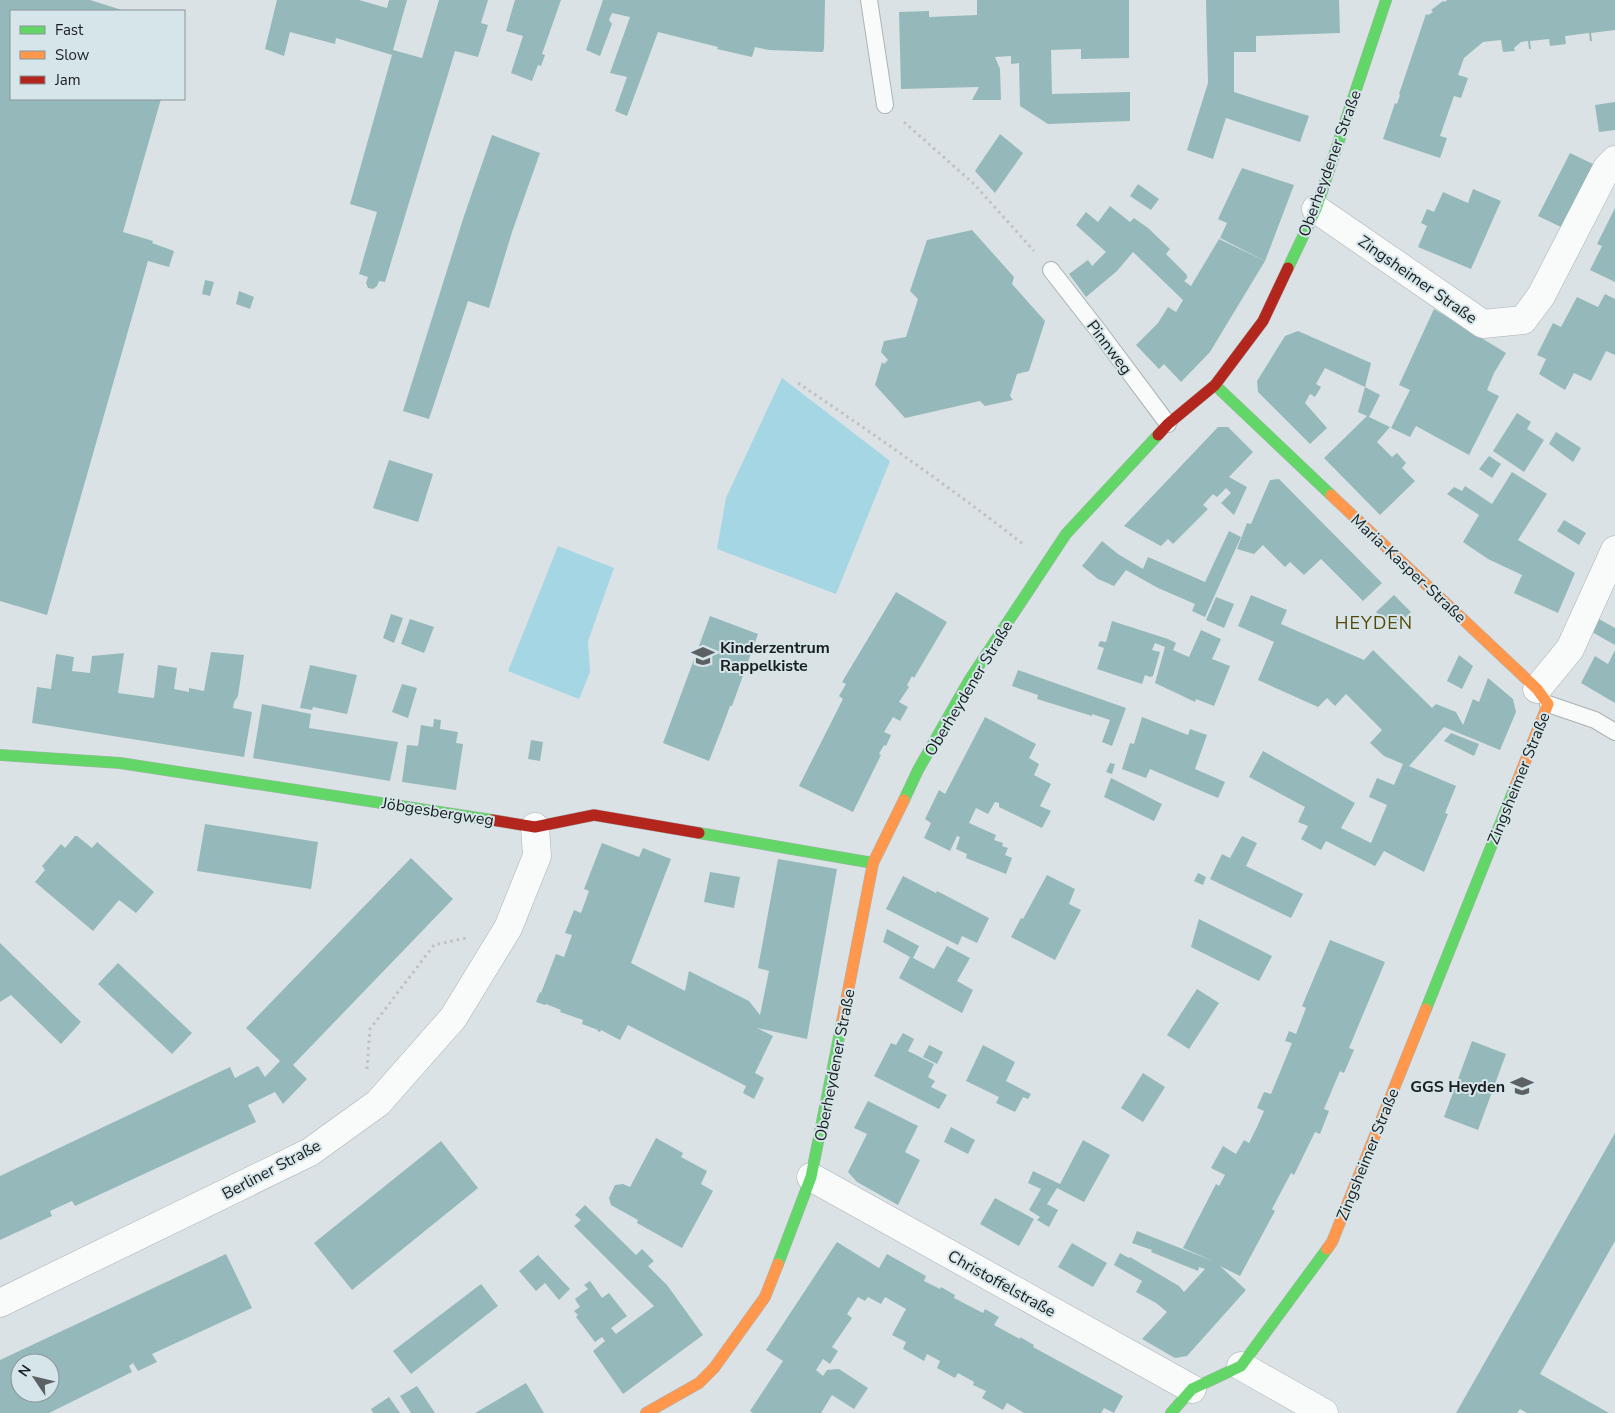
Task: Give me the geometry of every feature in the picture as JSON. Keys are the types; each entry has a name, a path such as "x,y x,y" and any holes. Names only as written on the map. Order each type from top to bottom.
{"street":[{"name":"Oberheydener Straße","path":"646,1413 699,1382 714,1368 764,1297 811,1178 874,863 918,770 970,679 1066,534 1168,424 1215,385 1263,321 1316,209 1386,0"},
{"name":"Zingsheimer Straße","path":"1316,209 1483,324 1523,320 1541,296 1607,168 1615,160"},
{"name":"Maria-Kasper-Straße","path":"1215,385 1542,696"},
{"name":"Zingsheimer Straße","path":"1171,1413 1192,1389 1242,1366 1332,1242 1542,696 1570,648 1615,550"},
{"name":"Jöbgesbergweg","path":"0,755 120,763 535,826 594,815 874,863"},
{"name":"Berliner Straße","path":"0,1303 310,1152 378,1103 453,1018 508,928 537,856 535,826"},
{"name":"Christoffelstraße","path":"811,1178 1192,1389"},
{"path":"1242,1366 1324,1413"}],"lane":[{"path":"869,0 885,105"},
{"name":"Pinnweg","path":"1051,270 1098,329 1168,424"},
{"name":"Maria-Kasper-Straße","path":"1542,696 1595,720 1615,732"}],"path":[{"path":"885,105 974,184 1051,270"},
{"path":"798,382 966,500 1047,563"},
{"path":"363,1114 370,1029 434,945 508,928"}],"shaded area":[{"path":"782,378 890,461 836,594 717,549 726,498"},
{"path":"558,546 614,568 588,641 590,672 579,699 508,671"}],"building":[{"path":"0,0 90,0 122,10 10,10 10,100 161,100 123,232 153,241 152,243 174,251 169,267 148,261 47,615 0,601"},
{"path":"277,0 359,0 387,8 389,0 407,0 393,50 422,58 439,0 488,0 481,23 488,25 478,57 455,51 385,282 379,281 373,289 368,288 366,283 368,277 359,274 377,212 350,204 392,55 336,38 335,44 290,32 284,56 265,49"},
{"path":"515,0 561,0 542,54 545,55 541,66 538,65 532,81 511,73 523,36 506,31"},
{"path":"603,0 825,0 824,48 823,52 769,50 755,47 752,57 658,32 627,116 615,111 627,77 610,73 630,17 612,13 609,20 612,24 600,56 586,50"},
{"path":"977,0 1129,0 1129,58 1081,59 1081,49 1051,50 1052,94 1130,92 1130,121 1048,124 1020,106 1019,63 1011,64 1011,56 995,57 1000,69 1001,100 972,100 979,87 901,89 899,12 929,11 929,17 977,15"},
{"path":"1206,0 1339,0 1340,33 1256,36 1256,52 1234,52 1234,92 1309,116 1300,142 1226,118 1213,159 1187,150 1208,83"},
{"path":"1447,0 1615,0 1615,30 1591,33 1592,41 1590,41 1589,33 1565,36 1566,44 1550,46 1549,39 1530,41 1531,49 1529,49 1528,41 1521,42 1514,48 1515,51 1503,52 1501,40 1483,42 1464,58 1458,75 1468,78 1461,98 1454,96 1440,136 1447,138 1440,158 1383,139 1395,103 1397,104 1426,14 1428,15 1433,12 1431,10"},
{"path":"1615,102 1615,130 1599,132 1595,105"},
{"path":"1000,134 1023,153 995,193 975,171"},
{"path":"492,135 540,153 512,232 489,308 468,301 429,419 403,411 464,216"},
{"path":"1570,153 1595,165 1563,228 1538,216"},
{"path":"1242,168 1294,185 1265,261 1220,238 1227,223 1218,219"},
{"path":"1138,184 1159,199 1151,210 1130,196"},
{"path":"1473,189 1501,201 1471,269 1418,247 1427,226 1421,223 1427,209 1434,212 1443,192 1468,203"},
{"path":"1110,206 1130,222 1134,218 1148,228 1170,249 1166,254 1187,275 1184,281 1191,286 1219,239 1265,261 1210,352 1181,382 1164,364 1159,369 1136,345 1158,323 1168,307 1176,312 1183,300 1133,252 1117,271 1086,297 1069,274 1088,260 1092,266 1106,252 1076,225 1086,212 1098,222"},
{"path":"1615,208 1615,282 1590,270 1602,246 1597,244"},
{"path":"972,230 1014,277 1012,284 1045,321 1029,371 1017,374 1010,396 1013,400 985,406 980,401 905,418 875,385 882,362 884,364 888,360 881,352 884,341 906,337 918,299 910,291 927,240"},
{"path":"205,280 214,282 210,296 202,294"},
{"path":"239,291 254,297 250,309 236,304"},
{"path":"1605,294 1615,299 1615,355 1606,351 1591,381 1574,373 1565,390 1539,374 1546,359 1537,355 1553,323 1561,327 1577,297 1598,307"},
{"path":"1434,309 1506,353 1494,373 1487,390 1499,396 1469,455 1416,426 1410,437 1391,428 1410,390 1399,385"},
{"path":"1298,331 1371,363 1365,387 1325,368 1316,384 1321,387 1315,397 1310,394 1305,403 1327,428 1310,444 1258,392 1257,381 1285,336"},
{"path":"1365,387 1380,395 1369,417 1390,427 1377,442 1392,457 1397,453 1406,463 1402,468 1415,481 1380,515 1324,458 1367,416 1358,412"},
{"path":"1517,413 1531,422 1527,429 1544,440 1524,472 1493,451"},
{"path":"1218,427 1228,427 1253,452 1229,477 1247,487 1234,515 1221,503 1231,493 1226,488 1217,497 1213,494 1203,505 1208,509 1173,544 1168,539 1161,546 1124,526"},
{"path":"1556,432 1581,448 1573,462 1549,444"},
{"path":"1489,456 1501,464 1492,478 1479,469"},
{"path":"389,460 433,474 418,522 373,508"},
{"path":"1512,472 1547,494 1518,540 1575,573 1558,613 1514,593 1522,575 1488,559 1463,542 1479,515 1447,494 1454,487 1462,491 1465,486 1492,504"},
{"path":"1279,479 1382,583 1363,601 1321,559 1304,575 1290,562 1285,567 1263,545 1254,554 1237,549 1247,523 1251,524 1270,480"},
{"path":"1564,520 1586,533 1579,545 1557,531"},
{"path":"1229,531 1241,537 1205,617 1192,611 1195,604 1158,588 1126,570 1114,586 1098,579 1082,566 1102,541 1118,554 1143,569 1148,557 1205,582"},
{"path":"896,592 947,622 914,678 912,676 907,685 909,687 899,702 908,707 900,721 893,717 884,732 891,735 886,746 884,745 879,754 881,755 853,812 799,786 843,699 839,696 846,684 842,682"},
{"path":"1251,595 1287,610 1281,624 1364,660 1373,650 1432,708 1436,704 1456,712 1463,725 1473,699 1479,702 1488,678 1513,699 1516,712 1500,750 1444,727 1409,766 1456,786 1445,813 1448,814 1424,872 1384,851 1375,866 1326,841 1321,850 1301,839 1308,826 1298,822 1305,807 1249,777 1263,751 1355,803 1341,828 1371,843 1387,805 1369,797 1377,778 1394,785 1403,764 1384,756 1370,743 1382,730 1346,694 1335,706 1327,698 1318,707 1258,680 1274,642 1238,626"},
{"path":"1394,595 1411,612 1394,629 1376,612"},
{"path":"1216,597 1234,604 1224,628 1206,620"},
{"path":"391,614 403,618 394,643 383,638"},
{"path":"710,616 758,634 732,706 730,706 709,761 663,743"},
{"path":"410,619 434,627 424,653 401,644"},
{"path":"1599,619 1615,628 1615,645 1592,632"},
{"path":"1112,621 1168,639 1176,643 1173,650 1189,657 1201,630 1221,639 1212,659 1230,666 1214,706 1196,699 1195,702 1155,683 1165,647 1155,643 1152,650 1160,652 1153,676 1145,675 1142,684 1097,669 1104,648 1098,646 1100,641 1106,642"},
{"path":"1615,650 1615,703 1581,683 1595,656 1608,664"},
{"path":"211,652 244,655 238,696 233,708 252,712 244,757 32,723 37,687 51,689 56,654 74,657 72,671 90,673 92,656 124,653 118,693 154,698 158,665 177,668 174,689 189,692 189,688 204,691"},
{"path":"1459,655 1473,666 1462,689 1447,681"},
{"path":"310,665 357,675 347,714 313,707 312,710 300,708"},
{"path":"1018,670 1126,708 1112,746 1102,742 1110,720 1037,699 1038,695 1012,686"},
{"path":"402,684 417,688 408,718 392,712"},
{"path":"262,704 311,714 309,728 398,742 390,781 253,758"},
{"path":"985,717 1036,744 1029,758 1039,764 1034,775 1051,784 1040,806 1051,811 1042,828 999,807 999,803 995,802 988,814 976,808 969,823 996,835 994,840 1003,843 1002,846 1008,848 1005,855 1012,858 1006,874 966,858 967,854 956,849 960,837 957,836 950,851 924,838 931,823 925,819 939,790 945,794"},
{"path":"1142,717 1188,735 1190,729 1207,735 1195,769 1225,782 1218,798 1150,769 1146,778 1122,769 1130,743 1134,744"},
{"path":"434,719 441,720 440,729 458,732 456,743 463,744 456,790 402,782 407,745 418,746 421,725 433,727"},
{"path":"1451,733 1479,744 1474,756 1444,741"},
{"path":"531,740 543,742 540,761 528,759"},
{"path":"1110,763 1115,764 1112,774 1106,772"},
{"path":"1111,778 1162,804 1154,821 1104,797"},
{"path":"205,824 318,842 311,889 197,871"},
{"path":"75,836 92,848 97,842 154,892 136,913 119,900 93,931 35,882 45,870 42,866 61,844 65,848"},
{"path":"1242,836 1257,843 1246,866 1303,894 1291,918 1210,879 1222,854 1230,858"},
{"path":"602,843 639,857 643,848 671,859 631,963 685,991 689,971 749,1001 760,1015 769,971 758,968 778,859 837,869 807,1039 757,1028 773,1036 755,1073 764,1078 754,1099 743,1093 746,1086 628,1025 620,1040 601,1030 600,1032 582,1024 583,1020 560,1012 561,1010 536,1002 556,954 564,957 572,935 565,933 574,910 581,913 589,891 584,889"},
{"path":"411,858 453,899 293,1065 307,1079 283,1104 275,1092 248,1105 256,1122 75,1206 72,1201 50,1211 52,1216 0,1240 0,1176 230,1067 235,1078 258,1066 265,1077 280,1061 246,1028"},
{"path":"710,872 740,877 734,908 704,902"},
{"path":"1198,873 1206,877 1203,885 1194,881"},
{"path":"1047,875 1075,889 1069,904 1081,910 1055,960 1011,937"},
{"path":"903,876 989,918 977,943 962,936 958,945 886,909"},
{"path":"1199,919 1272,956 1259,981 1191,947"},
{"path":"887,929 919,946 913,958 934,969 947,946 970,958 957,981 973,990 962,1013 899,978 910,957 883,942"},
{"path":"1330,940 1385,962 1349,1048 1354,1050 1344,1073 1340,1071 1324,1109 1329,1111 1320,1134 1315,1132 1294,1175 1291,1173 1272,1209 1275,1211 1240,1276 1220,1266 1246,1290 1187,1356 1175,1358 1142,1339 1167,1312 1156,1303 1136,1292 1142,1281 1114,1265 1120,1253 1179,1286 1184,1292 1205,1269 1199,1267 1198,1271 1132,1243 1137,1231 1213,1261 1183,1248 1216,1184 1219,1186 1225,1175 1211,1168 1223,1146 1236,1154 1244,1140 1249,1143 1264,1111 1257,1108 1264,1092 1271,1094 1292,1043 1285,1041 1289,1031 1296,1034 1306,1008 1302,1006"},
{"path":"0,943 81,1022 61,1044 11,995 0,1002"},
{"path":"118,963 192,1033 172,1054 98,984"},
{"path":"1197,989 1219,1003 1189,1049 1167,1035"},
{"path":"903,1033 914,1039 908,1051 934,1064 928,1077 935,1081 931,1087 947,1095 939,1109 874,1076 891,1043 896,1045"},
{"path":"1472,1041 1506,1054 1478,1130 1444,1117"},
{"path":"929,1045 943,1052 937,1064 923,1057"},
{"path":"983,1045 1015,1062 1006,1081 1031,1094 1028,1099 1023,1097 1015,1112 996,1103 999,1097 966,1081"},
{"path":"1143,1073 1165,1087 1143,1122 1121,1108"},
{"path":"868,1101 918,1126 905,1152 920,1160 898,1205 857,1182 848,1172 867,1134 854,1128"},
{"path":"951,1127 975,1140 968,1154 944,1142"},
{"path":"1615,1133 1615,1241 1540,1374 1609,1413 1527,1413 1520,1409 1517,1413 1456,1413"},
{"path":"656,1138 683,1153 681,1157 707,1171 701,1184 713,1191 682,1248 637,1223 638,1220 611,1205 609,1198 615,1185 623,1184 630,1187"},
{"path":"1083,1140 1110,1155 1084,1202 1057,1188 1047,1204 1058,1210 1049,1227 1037,1220 1040,1217 1029,1210 1041,1189 1028,1183 1033,1171 1060,1184"},
{"path":"441,1141 478,1188 352,1290 314,1243"},
{"path":"995,1198 1034,1219 1019,1246 980,1224"},
{"path":"585,1205 636,1255 642,1249 654,1261 648,1266 667,1285 703,1335 623,1394 593,1351 605,1341 602,1337 595,1342 576,1317 578,1315 574,1311 580,1307 575,1299 588,1289 584,1285 590,1281 602,1298 609,1293 627,1316 611,1328 616,1334 654,1306 574,1226 581,1220 575,1215"},
{"path":"837,1242 879,1268 887,1254 926,1276 924,1281 940,1289 941,1287 955,1295 954,1298 983,1313 985,1309 999,1317 994,1325 1020,1339 1020,1337 1034,1345 1033,1347 1123,1396 1114,1413 1104,1408 1101,1413 1024,1413 1007,1403 1003,1410 982,1398 986,1391 973,1385 974,1382 958,1373 955,1378 937,1368 940,1361 927,1354 924,1361 903,1349 906,1342 892,1335 906,1309 885,1297 881,1304 868,1297 865,1301 858,1297 847,1314 852,1318 832,1347 838,1351 830,1364 823,1359 816,1370 823,1376 827,1370 839,1369 868,1388 854,1409 832,1395 821,1413 753,1413 750,1411 783,1361 766,1350"},
{"path":"1072,1243 1107,1263 1093,1287 1058,1267"},
{"path":"226,1254 252,1308 152,1354 157,1362 138,1371 133,1363 129,1366 132,1372 49,1413 0,1413 0,1360 10,1355 10,1403 60,1403 60,1353 15,1353"},
{"path":"538,1255 570,1289 559,1300 545,1283 536,1291 519,1271"},
{"path":"481,1284 498,1306 411,1374 393,1351"},
{"path":"526,1383 544,1413 475,1413"},
{"path":"417,1386 435,1413 411,1413 400,1396"},
{"path":"389,1397 400,1413 373,1413 371,1409"}],"traffic: fast":[{"path":"1288,268 1316,209 1386,0"},
{"path":"1215,385 1331,495"},
{"path":"904,800 918,770 970,679 1066,534 1158,435"},
{"path":"0,755 120,763 492,820"},
{"path":"1426,1009 1515,787"},
{"path":"699,833 873,863"},
{"path":"778,1264 811,1177 842,1022"},
{"path":"1171,1413 1192,1389 1241,1366 1327,1249"}],"traffic: slow":[{"path":"1331,495 1537,689 1548,704 1515,787"},
{"path":"842,1022 873,863 904,800"},
{"path":"1327,1249 1332,1242 1426,1009"},
{"path":"646,1413 699,1383 714,1368 765,1297 778,1264"}],"traffic: jam":[{"path":"1158,435 1168,424 1215,385 1263,321 1288,268"},
{"path":"492,820 535,827 594,815 699,833"}],"place":[{"name":"Kinderzentrum Rappelkiste","path":"703,656"},
{"name":"GGS Heyden","path":"1522,1086"}],"district":[{"name":"HEYDEN","path":"1374,623"}]}
